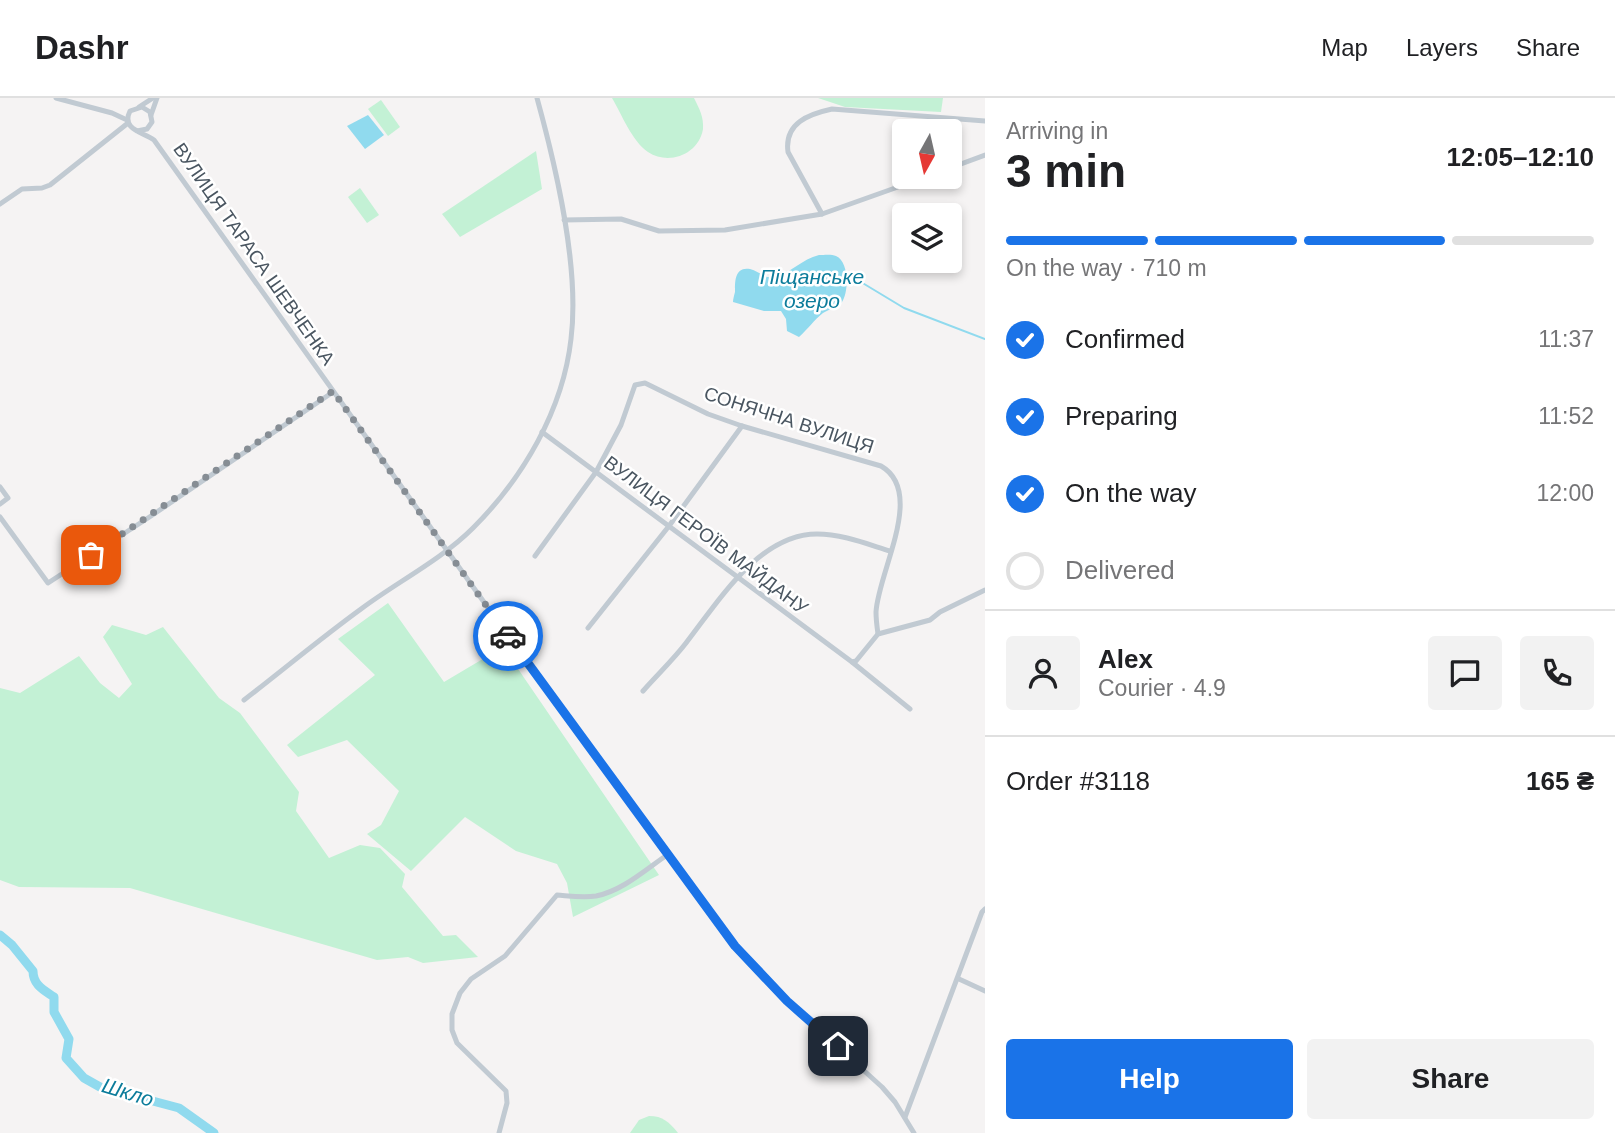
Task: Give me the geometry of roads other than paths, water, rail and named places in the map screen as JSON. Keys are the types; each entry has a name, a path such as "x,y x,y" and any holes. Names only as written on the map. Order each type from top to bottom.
{"street":[{"path":"56,98 112,113 137,131 144,131 151,125 155,98"},
{"path":"112,113 130,111 155,98"},
{"path":"244,700 361,609 447,550 472,529 529,459 562,382 572,337 573,289 564,220 551,147 537,98"},
{"path":"139,107 145,108 151,115"},
{"path":"822,214 788,152 786,142 791,129 798,121 832,109 985,121"},
{"path":"0,204 22,189 50,185 128,122 130,111"},
{"name":"ВУЛИЦЯ ТАРАСА ШЕВЧЕНКА","path":"151,125 154,140 667,855 743,955 787,1001 872,1076 905,1117 914,1133"},
{"name":"ВУЛИЦЯ ТАРАСА ШЕВЧЕНКА","path":"137,131 154,140"},
{"path":"962,164 985,155"},
{"path":"564,220 621,219 659,231 725,230 822,214 892,189"},
{"name":"СОНЯЧНА ВУЛИЦЯ","path":"596,472 621,425 631,391 639,383 645,383 708,414 742,426 888,470 901,492 900,517 876,611 878,634"},
{"path":"0,517 48,583 333,391"},
{"path":"588,628 669,526 742,426"},
{"name":"ВУЛИЦЯ ГЕРОЇВ МАЙДАНУ","path":"542,432 852,662 910,709"},
{"path":"535,556 596,472"},
{"path":"0,487 8,498 0,504"},
{"path":"643,691 684,646 727,589 763,554 788,539 816,534 841,536 890,551"},
{"path":"852,662 856,661 878,634 930,620 940,612 985,590"},
{"path":"499,1133 507,1103 506,1091 457,1043 452,1030 452,1014 460,993 471,979 505,956 557,895 586,897 606,893 667,855"},
{"path":"905,1117 915,1097 938,1025 959,979 985,909"},
{"path":"959,979 985,991"}],"water":[{"path":"368,115 384,135 365,149 347,126"},
{"name":"Піщанське озеро","path":"819,255 832,255 840,259 847,277 846,291 840,304 823,313 799,337 787,331 786,319 781,311 764,311 733,302 736,276 741,270 750,269 768,277 775,277"}],"waterway":[{"path":"846,273 904,308 985,339"},
{"name":"Шкло","path":"0,935 33,971 37,984 54,997 54,1012 69,1039 66,1058 84,1078 100,1087 179,1108 214,1133"}]}
